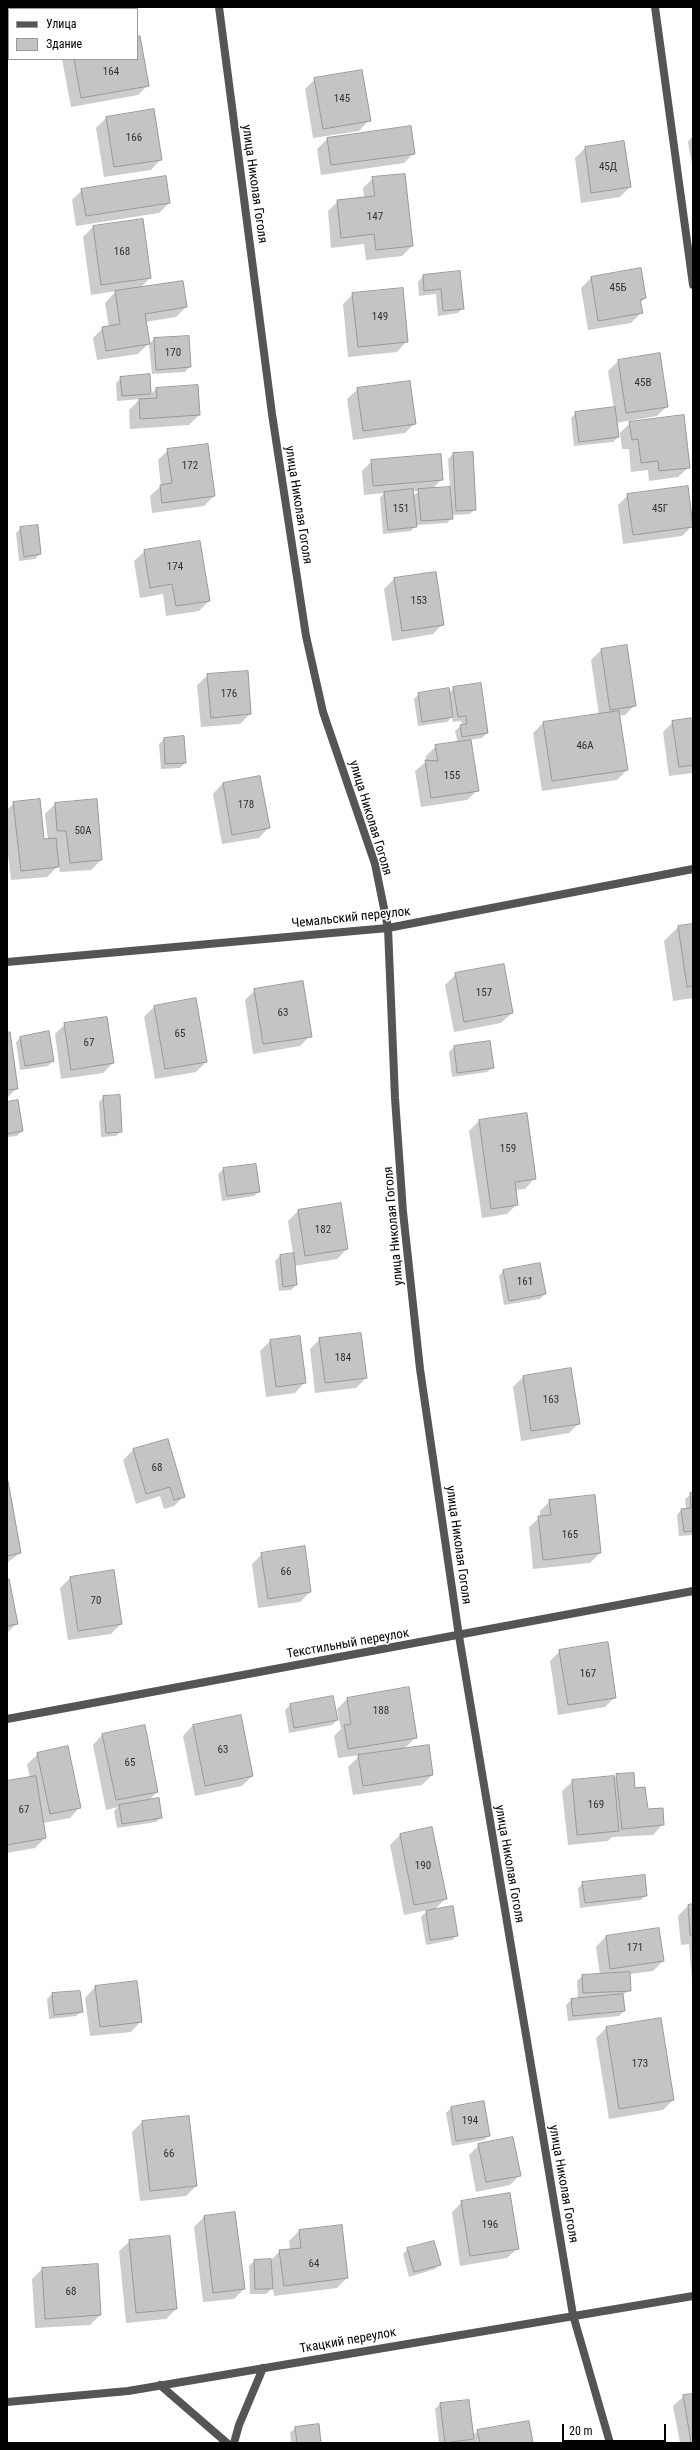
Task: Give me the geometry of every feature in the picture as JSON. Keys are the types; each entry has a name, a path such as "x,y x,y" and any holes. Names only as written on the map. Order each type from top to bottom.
{"street":[{"name":"улица Николая Гоголя","path":"219,7 272,414 306,636 323,712 374,864 388,928 395,1098 403,1212 420,1369 459,1636 573,2315 610,2443"},
{"path":"655,7 693,285"},
{"name":"Чемальский переулок","path":"7,962 388,928 693,869"},
{"name":"Текстильный переулок","path":"7,1718 459,1636 693,1591"},
{"name":"Ткацкий переулок","path":"7,2402 128,2391 693,2296"},
{"path":"234,2443 239,2425 263,2368"},
{"path":"160,2385 227,2443"}],"building":[{"path":"138,36 140,36 149,86 81,98 74,60 138,60"},
{"path":"362,70 371,121 323,129 314,78"},
{"path":"154,109 162,160 114,167 106,117"},
{"path":"411,126 415,154 331,165 327,138"},
{"path":"624,141 631,187 591,193 585,147"},
{"path":"405,174 413,246 376,250 374,234 341,238 337,200 375,196 372,177"},
{"path":"166,176 170,203 86,216 81,189"},
{"path":"143,219 151,278 101,285 93,226"},
{"path":"641,268 646,298 640,300 643,313 598,321 591,277"},
{"path":"460,271 464,309 443,311 441,289 424,291 423,275"},
{"path":"183,281 187,307 145,314 150,344 106,351 102,327 120,324 115,291"},
{"path":"403,288 408,342 358,347 352,293"},
{"path":"189,336 191,367 156,370 154,338"},
{"path":"660,353 668,407 626,413 618,360"},
{"path":"150,374 151,394 122,396 120,377"},
{"path":"410,381 416,424 363,431 357,388"},
{"path":"198,385 200,415 140,419 139,399 157,398 156,388"},
{"path":"615,407 619,437 579,442 575,412"},
{"path":"684,415 690,468 659,471 658,461 641,463 638,439 632,440 629,422"},
{"path":"208,444 215,496 162,503 160,485 172,483 167,449"},
{"path":"473,452 476,510 456,511 453,453"},
{"path":"441,454 443,480 373,486 371,460"},
{"path":"688,486 693,527 633,535 627,494"},
{"path":"450,487 453,519 421,521 418,489"},
{"path":"413,489 417,527 388,530 384,492"},
{"path":"38,525 41,554 24,557 20,527"},
{"path":"200,541 210,601 176,606 172,584 150,588 144,550"},
{"path":"436,572 444,625 402,631 394,578"},
{"path":"627,645 636,706 610,710 601,649"},
{"path":"248,671 251,714 211,718 207,674"},
{"path":"481,683 488,733 462,737 460,725 467,724 466,716 458,717 453,687"},
{"path":"449,688 453,717 422,722 418,693"},
{"path":"619,711 628,770 552,781 543,722"},
{"path":"693,718 693,765 679,767 672,721"},
{"path":"184,736 186,763 165,764 164,738"},
{"path":"471,740 479,791 431,798 425,760 438,761 435,745"},
{"path":"260,776 270,828 232,835 223,783"},
{"path":"40,799 44,839 56,838 59,867 21,871 13,802"},
{"path":"97,799 102,860 70,863 66,831 57,831 55,803"},
{"path":"693,924 693,986 687,987 678,926"},
{"path":"504,964 513,1013 464,1022 455,973"},
{"path":"303,981 312,1037 263,1044 254,989"},
{"path":"196,998 207,1062 165,1069 154,1006"},
{"path":"107,1017 114,1063 71,1070 64,1023"},
{"path":"49,1031 54,1061 25,1066 20,1037"},
{"path":"7,1032 10,1032 18,1089 7,1090"},
{"path":"490,1041 494,1068 457,1073 454,1046"},
{"path":"120,1095 122,1132 106,1133 103,1096"},
{"path":"18,1100 23,1131 7,1134 7,1102"},
{"path":"527,1113 536,1179 515,1182 518,1205 491,1209 479,1120"},
{"path":"256,1164 260,1192 227,1196 223,1168"},
{"path":"341,1203 348,1249 305,1256 298,1210"},
{"path":"294,1253 297,1285 283,1287 280,1255"},
{"path":"540,1263 546,1294 509,1301 503,1270"},
{"path":"361,1333 367,1378 325,1383 319,1338"},
{"path":"300,1336 306,1383 276,1387 270,1340"},
{"path":"571,1368 580,1424 531,1431 523,1376"},
{"path":"168,1439 185,1497 174,1500 170,1487 146,1494 133,1449"},
{"path":"8,1481 21,1553 7,1556 7,1482"},
{"path":"693,1492 693,1531 684,1532 681,1509 691,1508 690,1493"},
{"path":"595,1495 601,1553 543,1560 538,1516 551,1515 549,1500"},
{"path":"305,1546 311,1592 268,1599 261,1553"},
{"path":"114,1570 122,1624 78,1631 70,1577"},
{"path":"7,1579 9,1579 18,1624 7,1626"},
{"path":"608,1642 616,1698 568,1705 559,1650"},
{"path":"409,1687 417,1738 348,1749 344,1725 351,1724 347,1698"},
{"path":"333,1696 338,1720 294,1728 290,1704"},
{"path":"241,1715 253,1776 205,1786 193,1725"},
{"path":"145,1725 158,1792 116,1800 102,1734"},
{"path":"429,1745 433,1775 363,1786 358,1755"},
{"path":"68,1746 81,1808 50,1814 37,1753"},
{"path":"634,1773 635,1788 645,1787 648,1809 663,1808 664,1825 622,1829 616,1774"},
{"path":"36,1776 46,1838 7,1845 7,1781"},
{"path":"614,1776 619,1831 577,1835 572,1780"},
{"path":"159,1798 162,1818 122,1824 119,1805"},
{"path":"432,1827 447,1899 414,1905 400,1834"},
{"path":"645,1875 647,1896 585,1903 582,1882"},
{"path":"693,1904 693,1935 690,1935 688,1905"},
{"path":"453,1906 458,1936 430,1940 426,1911"},
{"path":"659,1928 664,1961 610,1969 606,1936"},
{"path":"630,1972 631,1991 583,1993 582,1975"},
{"path":"137,1981 142,2022 100,2027 95,1986"},
{"path":"80,1991 83,2012 54,2015 52,1993"},
{"path":"623,1994 625,2011 573,2016 571,1999"},
{"path":"661,2018 674,2100 619,2109 606,2027"},
{"path":"484,2101 490,2136 456,2141 451,2107"},
{"path":"189,2116 197,2186 150,2191 142,2121"},
{"path":"513,2137 521,2176 486,2182 478,2144"},
{"path":"510,2193 519,2249 470,2256 461,2201"},
{"path":"235,2212 245,2289 213,2293 204,2216"},
{"path":"342,2225 348,2278 284,2286 279,2250 301,2248 299,2230"},
{"path":"170,2236 177,2309 136,2313 129,2240"},
{"path":"434,2241 441,2265 414,2272 407,2248"},
{"path":"271,2259 273,2289 255,2289 254,2260"},
{"path":"98,2264 101,2315 45,2319 42,2268"},
{"path":"693,2394 693,2442 691,2442 683,2395"},
{"path":"469,2400 474,2439 445,2443 440,2403"},
{"path":"529,2421 533,2443 480,2443 477,2430"},
{"path":"319,2424 321,2443 297,2443 295,2427"}]}
